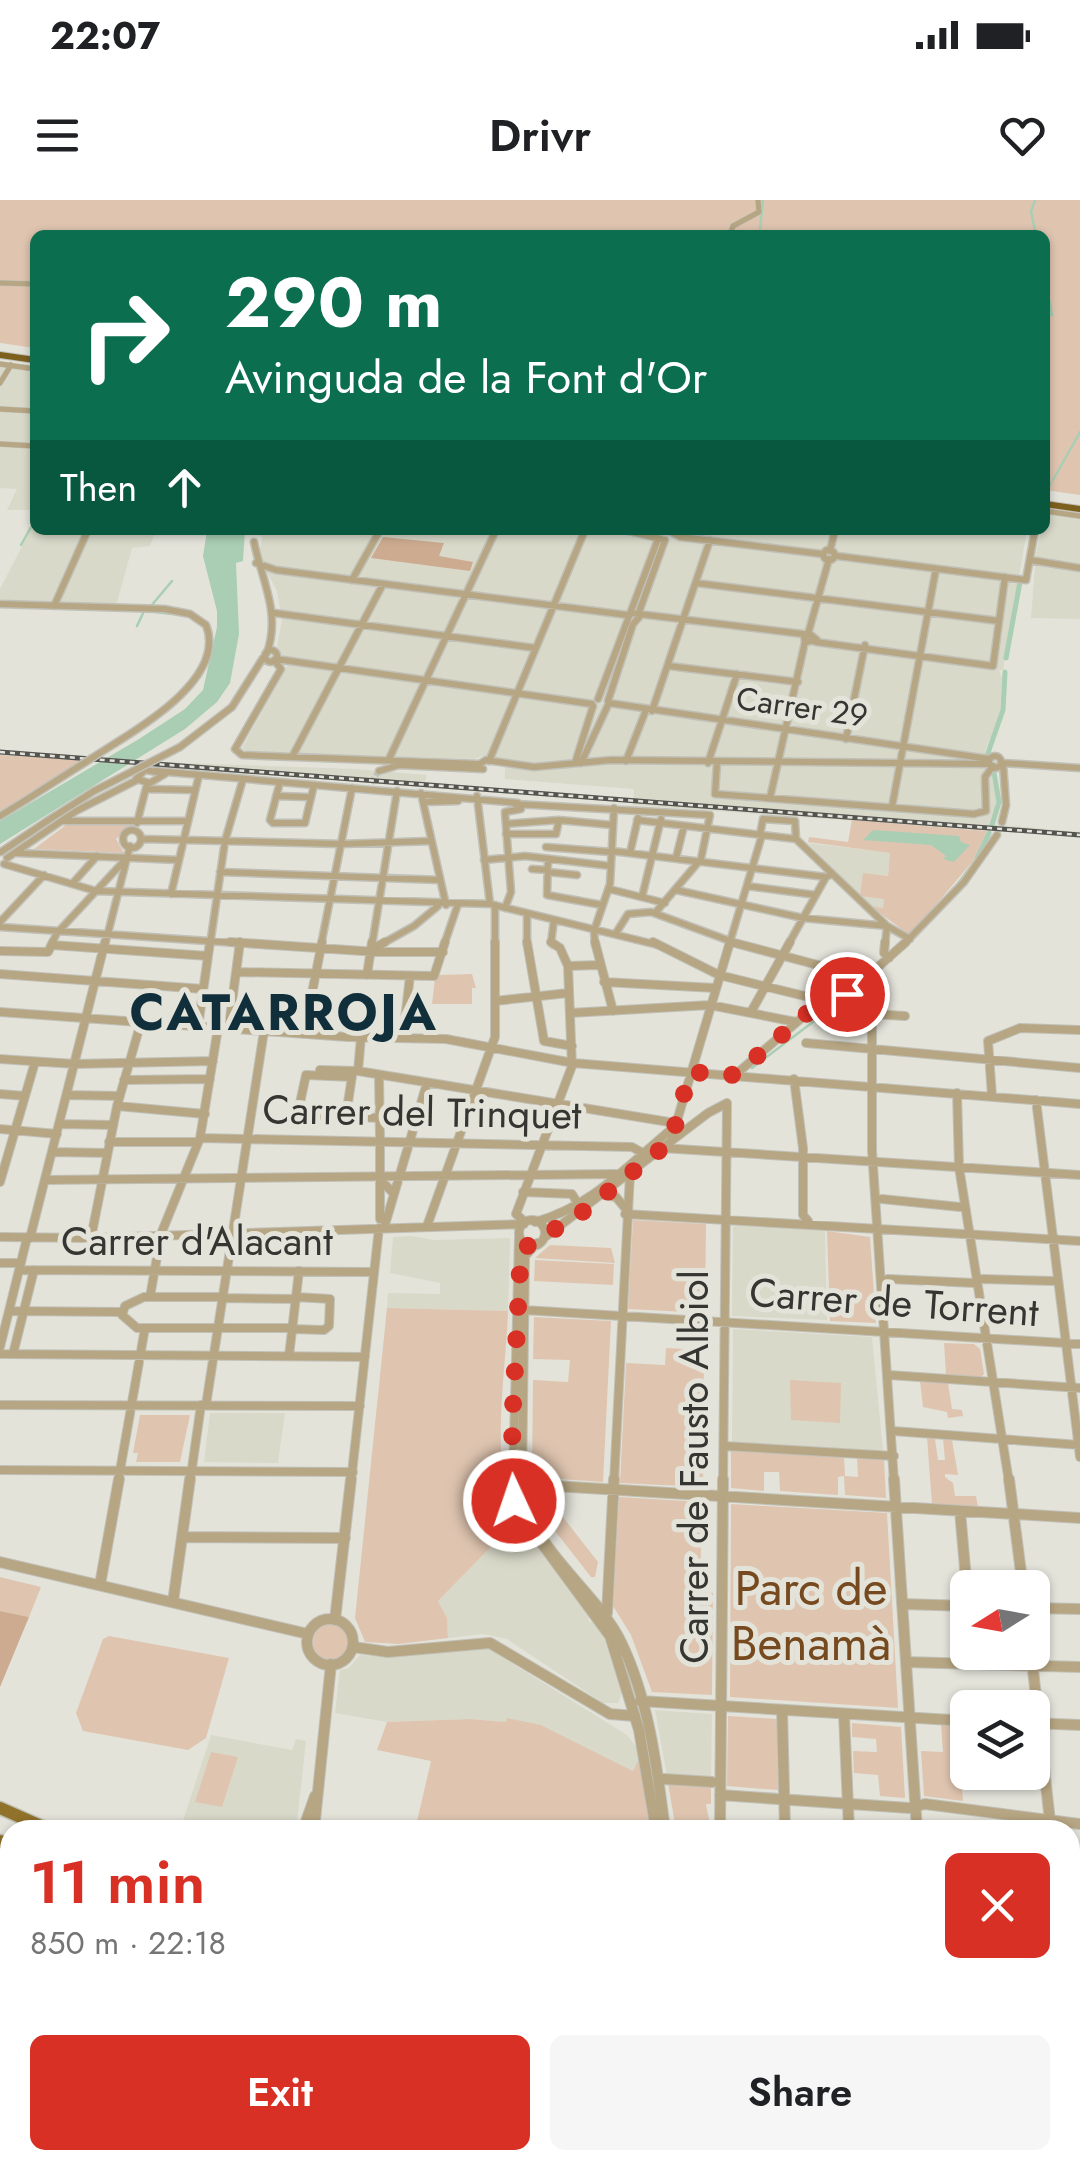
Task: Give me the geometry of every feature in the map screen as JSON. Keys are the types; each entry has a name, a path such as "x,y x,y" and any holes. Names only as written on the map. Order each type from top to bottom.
{"highway":[{"path":"0,357 30,361"},
{"path":"1050,506 1080,510"}],"main road":[{"path":"0,1808 27,1820"}],"street":[{"path":"732,230 759,212 758,200"},
{"path":"0,283 30,284"},
{"path":"0,357 11,364 30,362"},
{"path":"0,382 11,364"},
{"path":"0,409 30,411"},
{"path":"0,444 30,446"},
{"path":"54,606 86,535"},
{"path":"255,535 250,563 269,592"},
{"path":"352,580 377,535"},
{"path":"389,759 494,535"},
{"path":"484,764 583,535"},
{"path":"578,763 592,702 665,535 1026,580 1034,535"},
{"path":"626,760 668,666 696,583 705,535"},
{"path":"770,798 834,535"},
{"path":"254,542 256,563 274,614 275,656 281,669 235,749 242,756 389,759 464,766"},
{"path":"1030,560 1080,568"},
{"path":"256,563 276,570 993,663 1006,577"},
{"path":"892,808 936,568"},
{"path":"262,576 276,570"},
{"path":"696,583 999,621"},
{"path":"292,757 382,584"},
{"path":"0,604 172,610 196,617 208,629 208,648 189,690 172,707 0,816"},
{"path":"274,614 534,648"},
{"path":"578,763 607,704 632,616"},
{"path":"846,738 864,646"},
{"path":"21,850 47,822 94,791 180,748 232,707 254,673 275,656 592,702"},
{"path":"668,666 798,682"},
{"path":"736,674 713,763 715,794 974,814 986,811 985,777 980,768 964,764"},
{"name":"Carrer 29","path":"592,702 940,752 995,764"},
{"path":"586,752 611,760"},
{"path":"940,752 948,760 942,764"},
{"path":"379,771 399,765 611,760 1080,768"},
{"path":"995,764 1005,774 1002,822"},
{"path":"985,777 995,764"},
{"path":"3,858 21,850 76,811 137,780 141,771 373,785 503,798 518,806"},
{"path":"135,832 146,787 158,774"},
{"path":"172,894 199,775"},
{"path":"198,1027 225,842 243,779"},
{"path":"137,780 146,787"},
{"path":"269,780 396,791 458,801"},
{"path":"280,782 270,822 303,824 314,785"},
{"path":"124,788 192,790"},
{"path":"304,1034 352,788"},
{"path":"367,975 396,791"},
{"path":"276,796 307,797"},
{"path":"422,798 477,796"},
{"path":"427,1226 495,1037 493,905 477,796"},
{"path":"422,798 442,905"},
{"path":"85,819 92,804"},
{"path":"505,908 511,892 505,812 518,806 708,815 700,861 655,913"},
{"path":"613,1010 599,967 594,931 609,889 614,808"},
{"path":"76,811 74,817 85,819"},
{"path":"642,897 663,811"},
{"path":"630,852 638,817 796,839 829,875 887,926 910,939"},
{"path":"671,1141 764,819 797,822 796,839"},
{"path":"506,824 558,820 612,826"},
{"path":"506,834 558,833 558,820"},
{"path":"62,821 188,821"},
{"path":"153,857 162,823"},
{"path":"284,841 287,826"},
{"path":"676,858 684,826"},
{"path":"135,832 143,839"},
{"path":"130,846 121,838 135,832"},
{"path":"546,834 547,895 602,905"},
{"path":"3,858 44,876 96,891 493,905 655,942 720,975 824,1000 847,997 910,939 964,882 997,835"},
{"path":"365,1356 13,1354 0,1350 6,1312 68,1095 130,846 143,839 341,844 431,841"},
{"path":"546,846 829,875"},
{"path":"21,850 179,860"},
{"path":"72,884 97,856"},
{"path":"484,860 508,856 547,859 578,870"},
{"path":"50,948 60,930 127,857"},
{"path":"530,857 532,868 548,871 611,866"},
{"path":"220,872 440,880"},
{"path":"751,1012 829,875"},
{"path":"0,925 44,876"},
{"path":"747,886 816,895"},
{"path":"609,889 664,903"},
{"path":"676,890 803,918 887,926"},
{"path":"236,972 436,974 458,904"},
{"path":"371,950 442,905"},
{"path":"528,913 527,942 545,1042 572,1046"},
{"path":"616,933 628,914 655,913 730,942 867,978"},
{"path":"572,924 576,914"},
{"path":"545,1236 543,1226 516,1216 572,1063 568,966 560,948 551,943 554,920"},
{"path":"0,925 443,952"},
{"path":"887,926 884,953 889,958"},
{"path":"229,1025 240,942"},
{"path":"560,948 570,945"},
{"path":"0,951 104,948 208,956"},
{"path":"568,966 599,967"},
{"path":"0,974 203,988"},
{"path":"403,1037 410,976"},
{"path":"604,982 715,988"},
{"path":"495,1001 568,993"},
{"path":"847,997 872,1014 905,1016"},
{"path":"735,1075 824,1000"},
{"path":"570,1013 710,1005 796,1022"},
{"path":"0,1012 304,1034 403,1037 491,1046 572,1063 1080,1104"},
{"path":"872,1014 873,1162 917,1820"},
{"path":"92,1236 117,1106 141,1022"},
{"path":"150,1297 158,1234 199,1140 218,1028"},
{"path":"992,1096 988,1041 997,1034 1022,1028 1080,1030"},
{"path":"173,1602 264,1031"},
{"path":"346,1116 361,1037"},
{"path":"806,1042 1080,1068"},
{"path":"0,1059 76,1064 213,1061"},
{"path":"1,1177 35,1062"},
{"path":"320,1070 474,1090 674,1125"},
{"path":"356,1074 306,1075 298,1116 379,1118"},
{"path":"335,1620 381,1225 379,1076"},
{"path":"124,1080 210,1079"},
{"path":"794,1079 806,1219"},
{"path":"381,1225 402,1174 428,1083"},
{"path":"957,1093 959,1167 1004,1440 1021,1570"},
{"path":"0,1094 25,1096"},
{"path":"68,1095 120,1096"},
{"path":"1036,1100 1066,1343 1076,1388 1080,1457"},
{"name":"Carrer de Fausto Albiol","path":"711,1112 728,1104 720,1820"},
{"path":"117,1106 204,1114"},
{"path":"0,1237 529,1222 552,1218 578,1204 632,1160 662,1148 711,1112 722,1114 728,1122"},
{"path":"60,1124 113,1125"},
{"path":"519,1254 630,1174 674,1125"},
{"path":"0,1129 57,1134"},
{"name":"Carrer del Trinquet","path":"109,1142 380,1140 632,1146 646,1155"},
{"path":"662,1148 1080,1175"},
{"path":"52,1152 107,1153"},
{"path":"45,1180 616,1174"},
{"path":"608,1617 611,1489 630,1174"},
{"path":"380,1177 394,1194"},
{"path":"524,1192 572,1194 578,1204"},
{"path":"604,1195 618,1198 625,1211"},
{"path":"882,1199 960,1207"},
{"path":"625,1211 792,1222 806,1219 879,1229 1080,1241"},
{"path":"529,1222 518,1235 514,1501 528,1526 606,1629 635,1716 654,1820"},
{"path":"503,1225 533,1243"},
{"path":"533,1243 525,1256 521,1484 524,1502 534,1522 620,1638 657,1770 664,1820"},
{"name":"Carrer d'Alacant","path":"0,1263 34,1270 374,1272"},
{"path":"13,1354 34,1270"},
{"path":"289,1356 299,1271"},
{"path":"888,1279 1054,1281"},
{"path":"0,1286 15,1287"},
{"path":"150,1297 330,1299 329,1326 325,1330 145,1328 127,1324 122,1312 130,1301 150,1297"},
{"name":"Carrer de Torrent","path":"524,1310 1080,1344"},
{"path":"6,1312 122,1312"},
{"path":"100,1585 145,1328"},
{"path":"889,1375 1076,1388"},
{"path":"0,1404 360,1406"},
{"path":"892,1431 1079,1445"},
{"path":"724,1446 894,1456"},
{"path":"0,1470 352,1472"},
{"path":"521,1484 1080,1518"},
{"path":"960,1511 965,1570"},
{"path":"183,1537 345,1538"},
{"path":"0,1562 308,1634"},
{"path":"585,1587 599,1586 607,1576"},
{"path":"902,1604 950,1604"},
{"path":"1050,1608 1080,1609"},
{"path":"335,1620 351,1630 353,1647 346,1657 331,1664 318,1662 308,1653 308,1634 320,1623 335,1620"},
{"path":"353,1647 388,1652 490,1643 610,1714 635,1716"},
{"path":"906,1662 950,1663"},
{"path":"315,1820 331,1664"},
{"path":"1050,1666 1080,1667"},
{"path":"640,1701 950,1720"},
{"path":"782,1710 784,1820"},
{"path":"844,1714 849,1820"},
{"path":"1050,1723 1080,1724"},
{"path":"664,1779 712,1782"},
{"path":"306,1820 318,1786"},
{"path":"1046,1790 1050,1820"},
{"path":"720,1795 916,1806 1015,1820"}],"shaded area":[{"path":"0,362 30,366 30,510 7,510 17,489 0,488"},
{"path":"1050,509 1080,513 1080,619 1031,618 1040,535 1050,535"},
{"path":"30,531 30,535 154,535 150,546 132,548 116,606 0,600 0,589"},
{"path":"206,535 245,535 243,561 236,563 239,634 230,683 217,702 185,729 0,844 0,821 139,739 185,709 203,690 217,611 203,556"},
{"path":"262,535 1026,535 1003,670 999,670 1000,716 985,751 997,798 991,824 1080,832 1080,837 633,805 634,789 505,779 505,768 483,756 475,759 247,752 242,748 287,667 277,646 282,621 277,591 259,558"},
{"path":"383,537 444,543 439,556 473,562 470,571 371,558"},
{"path":"155,762 427,775 423,787 145,766"},
{"path":"873,830 959,836 961,842 970,845 954,862 943,859 946,856 931,845 863,840"},
{"path":"808,843 891,853 883,908 870,906"},
{"path":"733,1227 825,1231 827,1320 732,1316"},
{"path":"393,1237 434,1240 510,1238 508,1311 387,1308 388,1293 440,1294 440,1283 390,1273"},
{"path":"733,1329 872,1337 883,1451 732,1442"},
{"path":"210,1413 285,1413 278,1463 204,1462"},
{"path":"517,1520 588,1613 589,1622 595,1621 601,1630 622,1692 618,1703 603,1703 507,1639 483,1634 448,1638 447,1618 438,1601"},
{"path":"0,1611 29,1617 0,1687"},
{"path":"486,1647 627,1735 637,1748 641,1775 541,1725 470,1719 387,1722 335,1713 340,1670 349,1668 360,1655 390,1657"},
{"path":"655,1710 712,1714 711,1780 667,1776"},
{"path":"211,1735 292,1750 296,1739 306,1741 297,1820 183,1820"}],"green space":[{"path":"0,200 1080,200 1080,495 1050,491 1050,230 30,230 30,347 0,343"},
{"path":"0,755 83,760 0,811"},
{"path":"852,820 987,831 973,861 910,935 870,906 883,908 884,899 860,896 863,873 888,876 890,853 808,842 809,837 848,842"},
{"path":"66,825 131,825 116,839 124,853 34,849"},
{"path":"472,974 476,988 472,988 472,1004 432,1004 435,978 439,975"},
{"path":"633,1220 706,1224 705,1313 628,1309"},
{"path":"827,1231 870,1237 876,1323 830,1321"},
{"path":"550,1245 611,1248 615,1263 535,1258"},
{"path":"535,1260 614,1264 613,1285 534,1281"},
{"path":"387,1308 508,1311 501,1446 507,1499 515,1522 438,1601 447,1618 448,1638 399,1644 365,1642 355,1618"},
{"path":"534,1317 611,1321 603,1482 532,1477 533,1380 568,1382 570,1360 533,1359"},
{"path":"944,1343 974,1344 980,1349 984,1374 946,1375"},
{"path":"666,1348 704,1350 703,1487 620,1483 626,1363 665,1365"},
{"path":"790,1380 841,1383 840,1423 791,1420"},
{"path":"920,1381 948,1383 952,1409 962,1410 963,1416 948,1418 947,1412 923,1407"},
{"path":"140,1415 190,1415 180,1462 136,1462 138,1453 133,1453"},
{"path":"927,1438 935,1439 938,1460 945,1460 943,1439 952,1440 958,1475 945,1477 953,1483 955,1496 976,1496 978,1507 932,1504"},
{"path":"731,1451 844,1457 845,1476 858,1477 857,1458 884,1460 886,1498 845,1495 844,1476 838,1477 838,1495 780,1491 779,1472 764,1472 764,1491 731,1488"},
{"path":"537,1493 538,1497 548,1498 598,1562 595,1577 591,1577 545,1518 534,1497"},
{"path":"619,1497 702,1502 700,1592 713,1593 712,1695 652,1692 631,1635 613,1606"},
{"name":"Parc de Benamà","path":"731,1504 887,1513 898,1708 730,1697"},
{"path":"0,1577 41,1587 29,1617 0,1611"},
{"path":"331,1624 344,1629 349,1642 344,1655 331,1660 318,1655 313,1642 318,1629"},
{"path":"109,1636 229,1658 206,1738 188,1750 83,1731 76,1713 103,1639"},
{"path":"728,1716 777,1719 778,1790 727,1786"},
{"path":"507,1718 541,1725 633,1771 639,1759 648,1820 417,1820 431,1761 377,1750 387,1722 506,1722"},
{"path":"852,1723 901,1727 905,1798 880,1796 878,1775 854,1773 853,1751 877,1752 876,1739 852,1737"},
{"path":"941,1725 950,1725 950,1790 962,1790 963,1801 924,1796 921,1751 943,1752"},
{"path":"211,1752 238,1757 222,1807 195,1802"},
{"path":"668,1783 711,1785 711,1804 706,1804 709,1820 674,1820"}],"waterway":[{"path":"760,230 763,200"},
{"path":"1035,200 1031,212 1035,230"},
{"path":"1050,304 1050,315"},
{"path":"1053,480 1080,432"},
{"path":"21,545 30,529"},
{"path":"151,606 172,581"},
{"path":"1006,658 1020,582"},
{"path":"137,626 144,611"},
{"path":"155,612 172,614"},
{"path":"988,753 1003,710 1005,672"},
{"path":"992,825 999,802 994,773"},
{"path":"977,858 989,833"},
{"path":"957,885 977,858"},
{"path":"916,936 928,923"},
{"path":"752,1068 842,1000"}],"tunnel":[{"path":"371,783 379,771"},
{"path":"296,1128 297,1117"}],"railway":[{"path":"0,752 1080,835"}],"district":[{"name":"CATARROJA","path":"284,1012"}],"route":[{"path":"514,1501 512,1426 521,1250 540,1242 584,1211 671,1141 690,1072 735,1075 818,1004 847,994"}]}
